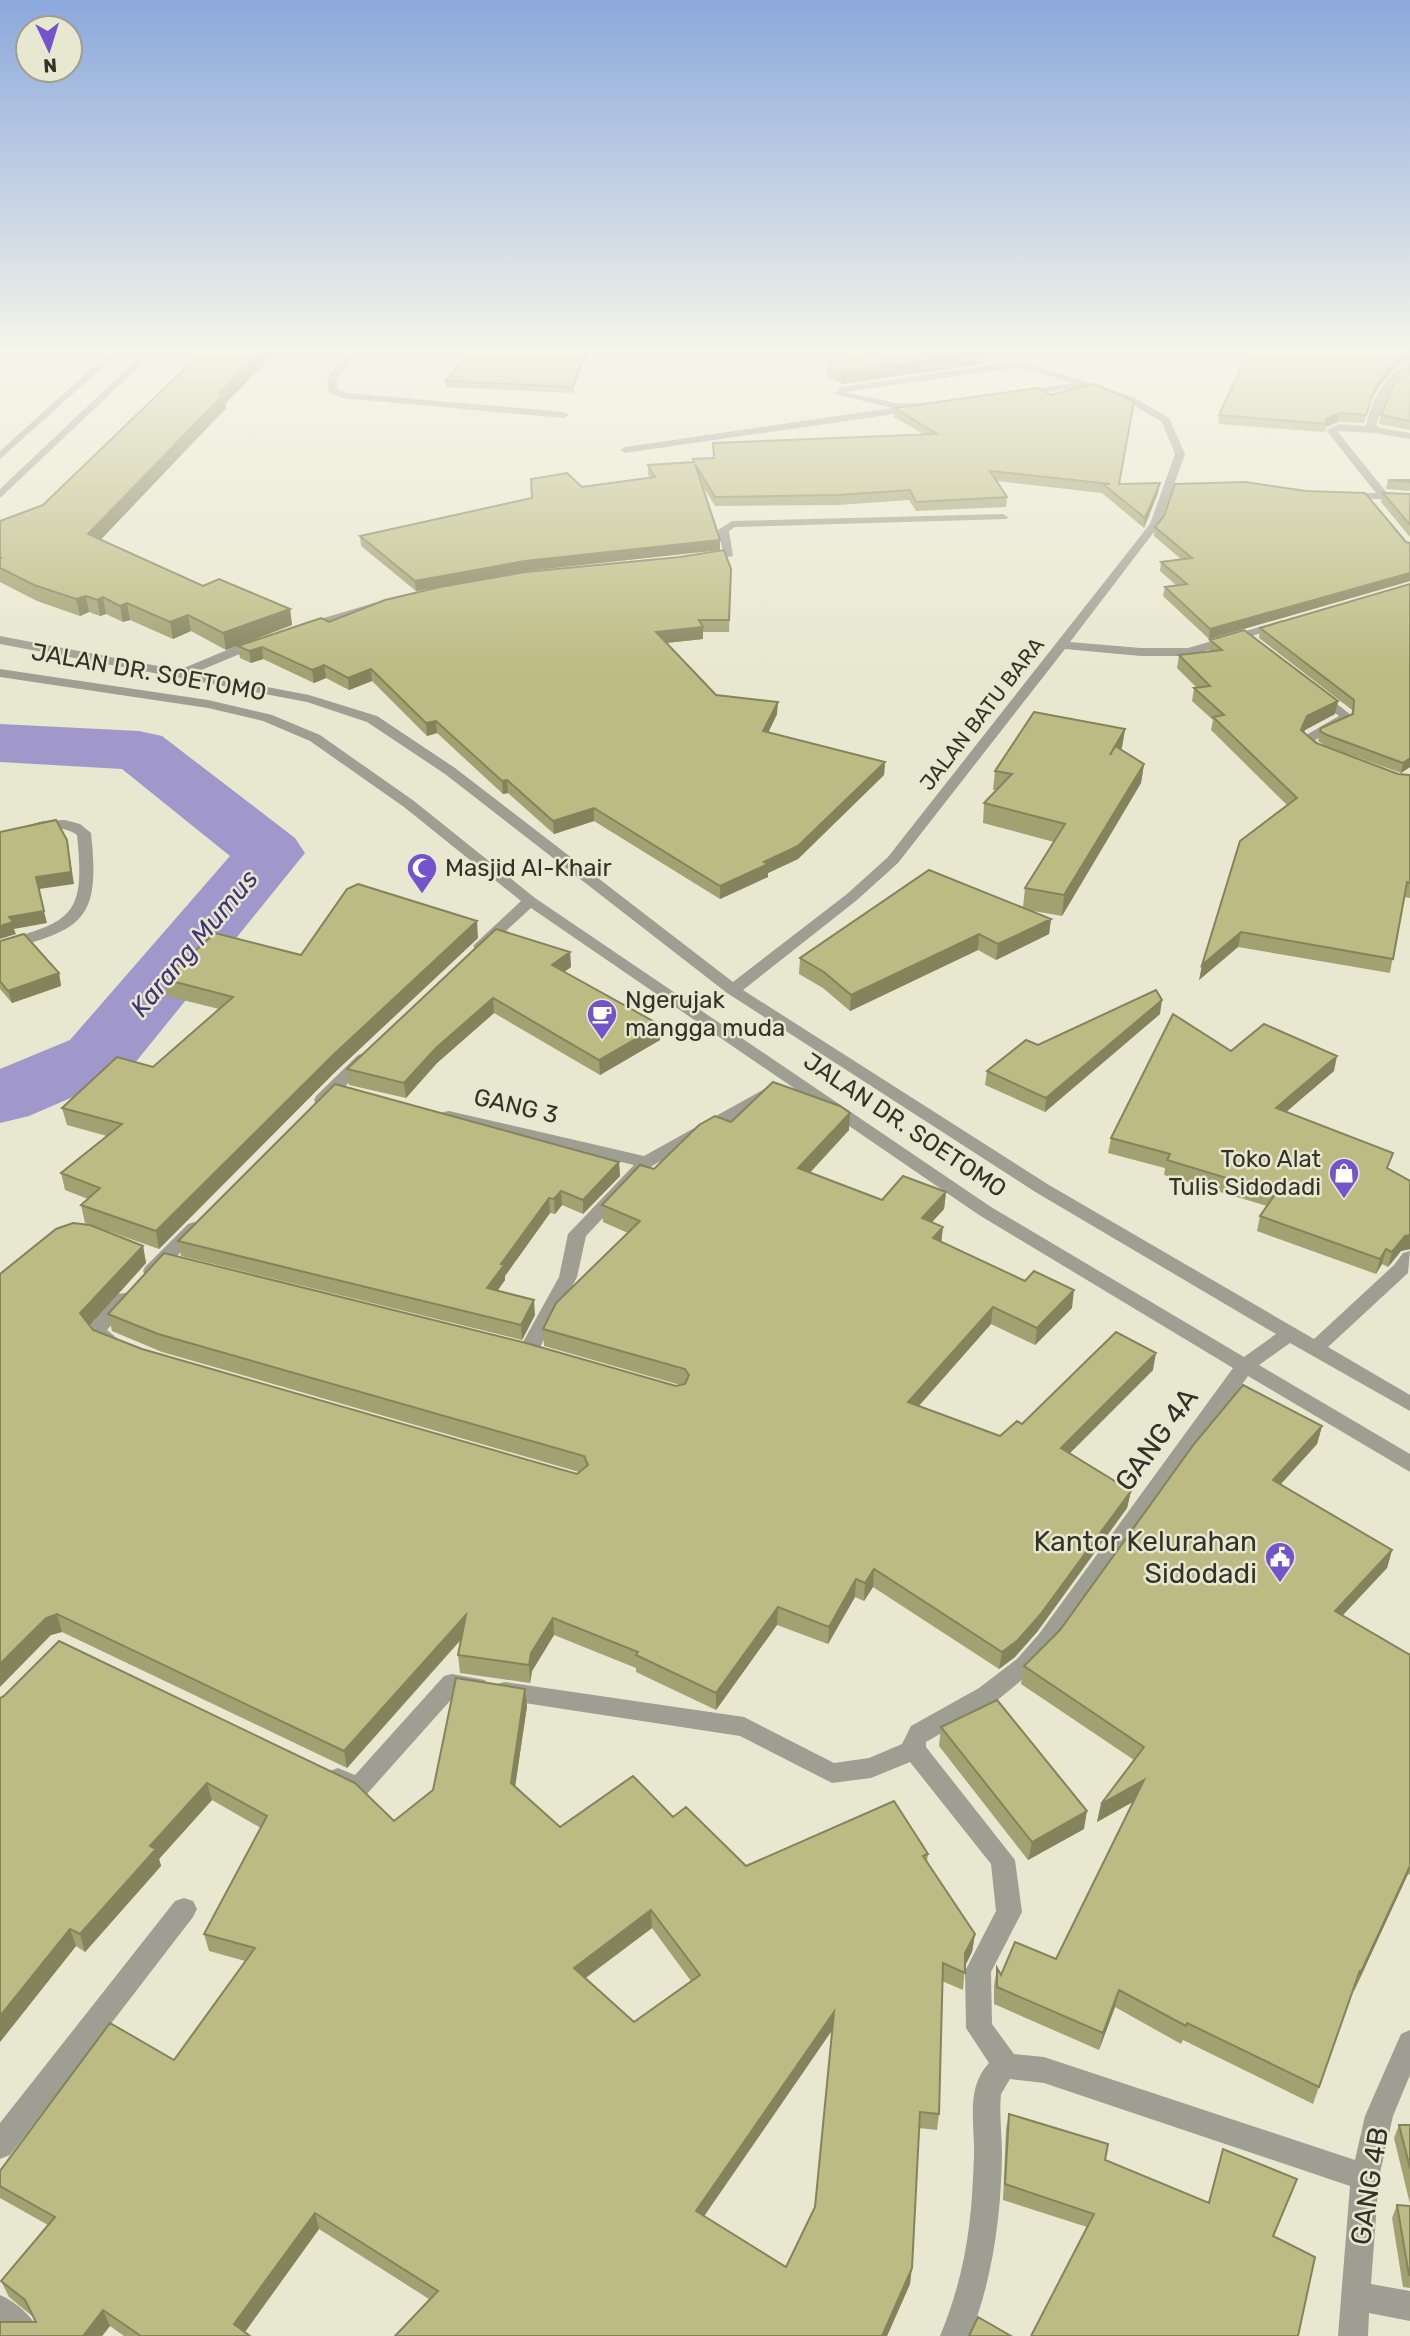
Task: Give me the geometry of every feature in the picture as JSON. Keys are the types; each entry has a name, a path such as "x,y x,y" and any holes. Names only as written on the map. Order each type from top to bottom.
{"street":[{"path":"0,495 40,457"},
{"path":"1062,645 1155,524 1179,457"},
{"path":"1352,457 1384,497"},
{"path":"1330,496 1371,501 1384,497 1410,497"},
{"path":"689,560 729,554 723,530 732,524 1003,517"},
{"path":"292,630 391,603"},
{"name":"JALAN BATU BARA","path":"733,990 852,897 893,860 1062,645 1175,653 1249,640 1295,621"},
{"path":"179,675 271,637"},
{"name":"JALAN DR. SOETOMO","path":"0,640 309,699 372,719 450,771 733,990 1043,1189 1410,1404"},
{"name":"JALAN DR. SOETOMO","path":"0,673 208,704 285,724 332,748 398,796 530,901 985,1211 1410,1464"},
{"path":"1304,682 1344,712 1345,719 1308,738 1308,743 1332,756"},
{"path":"0,838 48,825 70,825 84,833 87,885 81,909 71,923 63,928 0,946"},
{"path":"469,957 530,901"},
{"path":"314,1108 381,1042"},
{"path":"553,1358 521,1349 568,1277 577,1234 646,1161 790,1079"},
{"path":"334,1089 360,1095"},
{"name":"GANG 3","path":"427,1111 646,1161"},
{"path":"136,1352 105,1340 97,1335 97,1329 210,1212"},
{"path":"139,1251 190,1266"},
{"path":"1316,1348 1401,1269 1410,1257"},
{"name":"GANG 4A","path":"914,1750 914,1741 919,1733 987,1695 1025,1665 1245,1366 1290,1333"},
{"path":"321,1770 358,1788 452,1683 744,1727 832,1773 871,1768 914,1750 1003,1860 1009,1912 978,1971 979,2028 1007,2066"},
{"path":"0,2145 184,1909"},
{"name":"GANG 4B","path":"1353,2336 1365,2177 1379,2116 1410,2043"},
{"path":"955,2336 973,2287 981,2247 988,2154 989,2087 996,2074 1007,2066 1044,2070 1365,2177"},
{"path":"1356,2296 1410,2306"},
{"path":"0,2310 27,2336"}],"building":[{"path":"93,457 163,457 88,534 203,586 219,579 290,609 223,633 188,615 170,622 127,603 120,606 103,597 97,600 86,596 76,599 34,585 0,568 0,521 43,505"},
{"path":"1124,457 1119,484 1160,483 1145,518 1103,484 1110,484 990,471 1007,497 916,502 910,490 838,495 715,497 695,464 720,540 525,561 415,581 360,536 532,498 531,479 567,473 582,487 655,477 648,465 714,458"},
{"path":"1245,482 1306,491 1365,493 1406,542 1410,543 1410,573 1210,629 1165,587 1187,584 1161,562 1192,558 1155,527 1164,516 1175,484"},
{"path":"1383,493 1410,494 1410,525"},
{"path":"724,550 731,569 729,620 699,620 703,627 656,632 716,695 778,702 763,731 885,762 798,846 764,862 768,864 720,886 594,808 553,821 507,780 502,781 436,721 426,723 371,669 348,678 324,665 312,670 262,647 249,651 238,646 321,618 329,622 385,600 440,587 525,572 680,557"},
{"path":"1410,584 1410,758 1403,763 1320,731 1321,728 1353,714 1354,700 1260,628"},
{"path":"1244,630 1338,701 1307,716 1301,730 1316,743 1398,774 1410,775 1410,883 1407,882 1393,959 1241,932 1202,965 1240,841 1297,798 1213,717 1224,715 1194,688 1210,686 1179,655 1222,650 1210,640"},
{"path":"1034,712 1125,729 1115,746 1144,764 1064,895 1025,888 1065,824 984,803 1012,774 995,771"},
{"path":"56,820 67,840 71,872 36,877 44,911 9,917 13,922 0,926 0,832"},
{"path":"929,870 1051,919 998,944 979,934 851,995 824,972 800,958"},
{"path":"358,884 477,921 331,1057 156,1231 81,1205 100,1188 61,1173 122,1124 62,1108 117,1057 153,1067 233,997 164,979 215,933 301,955 347,889"},
{"path":"496,929 570,952 552,965 660,1025 599,1060 493,998 436,1048 404,1083 347,1069"},
{"path":"24,934 59,973 8,991 0,981 0,941"},
{"path":"1156,990 1162,1000 1046,1098 987,1071 1026,1040 1038,1045"},
{"path":"1173,1014 1231,1051 1264,1024 1337,1056 1276,1108 1393,1153 1387,1168 1410,1181 1410,1235 1405,1236 1392,1252 1386,1249 1380,1259 1260,1216 1276,1193 1167,1160 1170,1154 1111,1138"},
{"path":"773,1082 840,1106 850,1113 798,1168 882,1200 903,1176 946,1192 922,1218 943,1227 933,1238 1025,1281 1034,1271 1074,1290 1037,1328 993,1307 908,1402 1000,1436 1017,1421 1022,1424 1116,1332 1156,1353 1061,1448 1131,1491 1040,1615 1018,1640 1002,1652 874,1569 865,1583 856,1579 829,1627 778,1607 716,1693 636,1655 638,1652 553,1618 531,1653 529,1665 458,1655 466,1615 344,1751 57,1614 46,1618 0,1664 0,1274 56,1229 73,1223 90,1225 143,1246 80,1313 93,1330 142,1349 577,1474 588,1465 584,1456 158,1334 108,1314 164,1253 526,1343 676,1386 685,1384 689,1375 685,1369 543,1329 556,1303 640,1221 602,1205 640,1165 654,1169 699,1125 715,1116 731,1122"},
{"path":"335,1084 619,1162 583,1200 561,1191 554,1199 549,1198 501,1264 504,1265 487,1288 534,1300 521,1325 178,1241"},
{"path":"1243,1385 1322,1426 1273,1480 1392,1550 1335,1611 1410,1655 1410,1866 1360,1974 1360,1970 1319,2087 1187,2023 1186,2026 1119,1990 1103,2033 997,1987 997,1968 1001,1975 1015,1942 1056,1959 1144,1780 1101,1804 1144,1747 1024,1666 1060,1630 1194,1444"},
{"path":"59,1641 355,1783 394,1821 433,1790 456,1678 525,1689 511,1783 560,1827 633,1776 673,1817 686,1807 746,1866 894,1801 928,1854 923,1856 975,1934 965,1953 965,1973 943,1963 939,2114 920,2112 912,2268 882,2336 395,2336 438,2291 315,2213 234,2324 250,2336 141,2336 103,2310 83,2336 0,2336 0,2322 36,2322 25,2300 1,2281 55,2217 0,2186 0,2171 110,2023 174,2060 255,1948 204,1934 267,1816 207,1783 150,1846 156,1849 80,1934 70,1929 0,2016 0,1698","holes":["651,1910 700,1975 634,2022 574,1968","834,2012 815,2207 786,2267 696,2211"]},
{"path":"997,1700 1087,1811 1032,1842 941,1727"},
{"path":"1009,2114 1108,2144 1105,2160 1209,2203 1223,2149 1297,2179 1273,2236 1315,2257 1298,2336 1031,2336 1094,2214 1005,2184"},
{"path":"1399,2125 1410,2125 1410,2168"},
{"path":"1397,2205 1410,2206 1410,2275 1409,2275"},
{"path":"978,2317 1011,2336 969,2336"}],"waterway":[{"name":"Karang Mumus","path":"0,743 139,750 270,853 98,1057 0,1098"}],"place":[{"name":"Masjid Al-Khair","path":"422,895"},
{"name":"Ngerujak mangga muda","path":"602,1041"},
{"name":"Toko Alat Tulis Sidodadi","path":"1344,1200"},
{"name":"Kantor Kelurahan Sidodadi","path":"1280,1584"}]}
